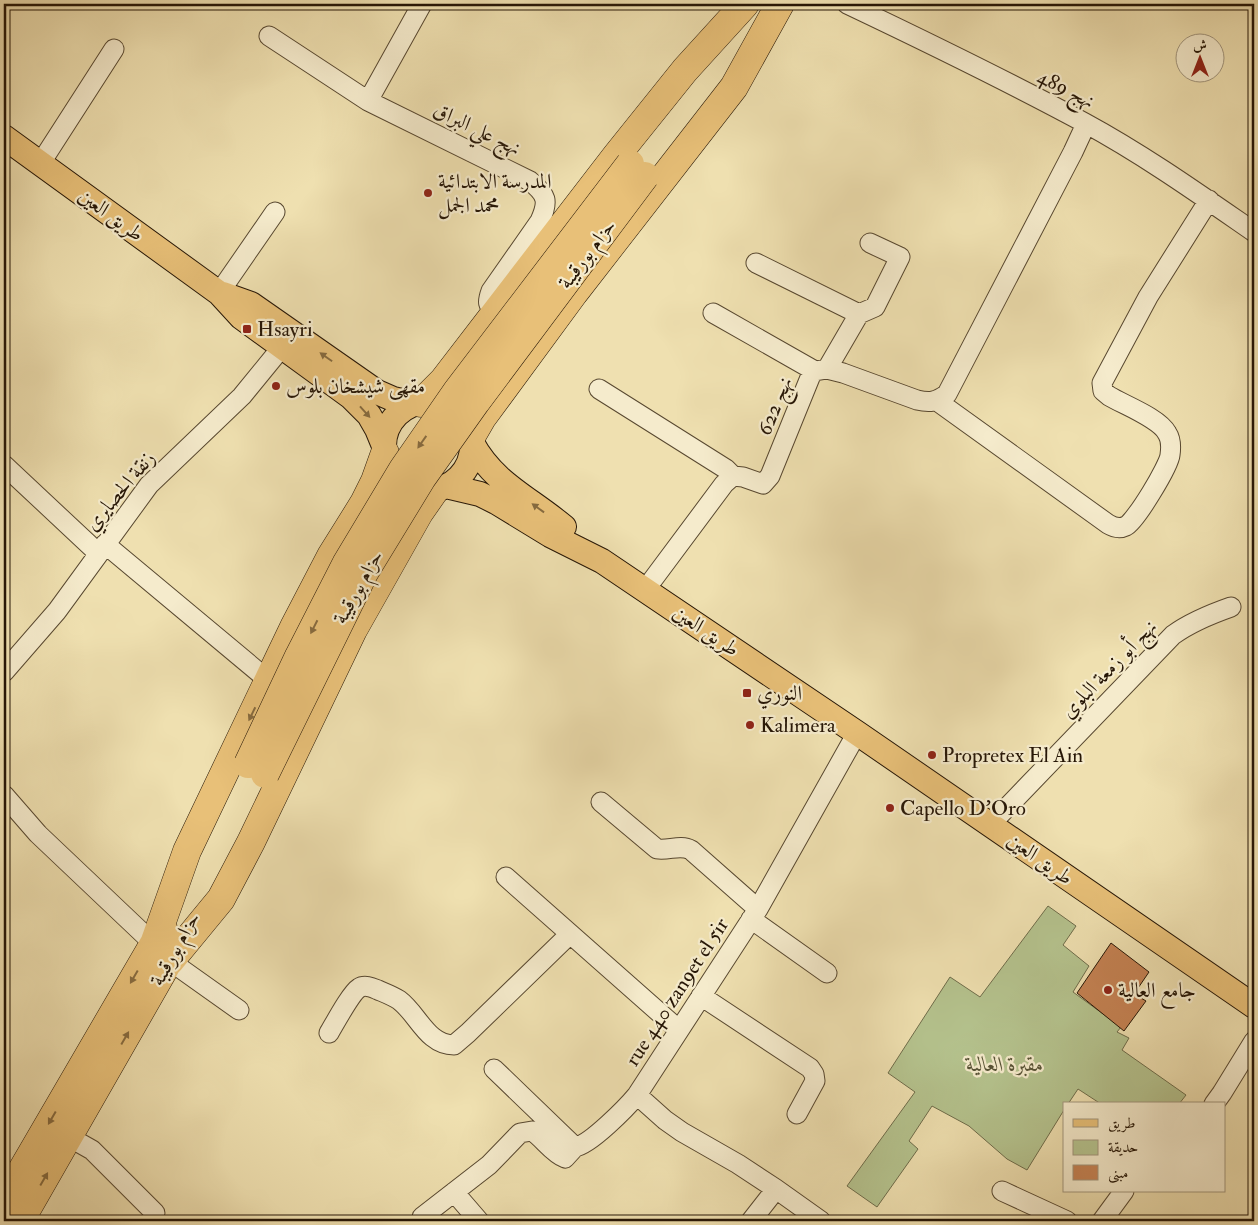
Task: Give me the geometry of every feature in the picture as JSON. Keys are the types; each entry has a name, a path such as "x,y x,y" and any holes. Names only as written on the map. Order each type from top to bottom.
{"highway":[{"path":"418,403 443,381 668,91 745,4"},
{"name":"حزام بورقيبة","path":"4,1201 162,952 215,875 256,769 364,574 422,478 637,170 750,4"},
{"path":"472,440 482,418 574,293 734,87 778,4"},
{"name":"حزام بورقيبة","path":"637,170 778,4"},
{"path":"162,952 187,851 268,680 331,556 364,503 375,481 384,450"},
{"path":"162,952 221,899 251,842 353,630 419,513 441,488"},
{"name":"حزام بورقيبة","path":"20,1221 69,1136 162,952"}],"main road":[{"name":"طريق العين","path":"4,137 219,293 241,317 351,397 368,415 377,429 384,450"},
{"name":"طريق العين","path":"219,293 251,304 377,392 392,399 418,403"},
{"path":"418,403 442,404 455,410 465,420 472,440 470,462 462,475 441,488 420,490 406,485 394,475 386,461 384,450 386,432 392,420 402,410 418,403"},
{"name":"طريق العين","path":"472,440 481,459 492,472 557,521 602,562"},
{"name":"طريق العين","path":"441,488 480,494 550,535 602,562 857,733 1254,1006"}],"street":[{"path":"269,36 368,101 422,4"},
{"name":"نهج 489","path":"847,4 958,58 1086,124 1173,175 1254,232"},
{"path":"40,164 114,49"},
{"name":"نهج علي البراق","path":"368,101 530,181 541,190 544,196 545,209 540,222 491,291 487,301 489,307 496,313"},
{"path":"713,313 821,370 843,373 917,400 937,401 946,394 1086,124"},
{"path":"937,401 1108,524 1116,528 1126,526 1139,513 1170,457 1170,442 1167,432 1154,420 1109,396 1103,391 1102,383 1148,297 1209,200"},
{"path":"219,293 275,212"},
{"name":"نهج 622","path":"599,389 726,469 733,476 765,484 811,375 821,370 859,314 875,307 900,257 870,244"},
{"path":"756,262 859,314"},
{"name":"زنقة الحصايري","path":"4,672 57,611 150,485 242,396 282,347"},
{"path":"4,465 102,548 268,680"},
{"path":"645,590 724,484 733,476"},
{"name":"نهج أبو زمعة البلوي","path":"990,825 1174,634 1211,614 1231,607"},
{"name":"rue 440 zan9et el 5ir","path":"821,1221 738,1164 678,1129 637,1095 754,914 857,733"},
{"path":"4,795 38,834 162,952 239,1010"},
{"path":"601,802 657,849 663,850 680,847 691,850 754,914 827,973"},
{"path":"506,877 679,1030"},
{"path":"329,1033 353,995 365,986 372,987 399,1000 433,1038 442,1043 454,1045 570,934"},
{"path":"701,996 810,1068 814,1074 815,1081 797,1114"},
{"path":"1216,1102 1254,1041"},
{"path":"494,1069 575,1147"},
{"path":"422,1217 489,1165 520,1132 532,1131 541,1136 560,1156 565,1158 575,1147 584,1144 620,1113 637,1095"},
{"path":"69,1136 92,1150 156,1213"},
{"path":"751,1221 776,1189"},
{"path":"1002,1191 1065,1221"},
{"path":"454,1192 479,1221"},
{"path":"1102,1221 1123,1192"}],"green space":[{"name":"مقبرة العالية","path":"1048,906 1076,926 1063,945 1089,966 1073,992 1121,1027 1117,1032 1129,1038 1122,1050 1186,1095 1181,1102 1098,1102 1078,1089 1069,1102 1063,1102 1063,1112 1027,1170 1007,1159 969,1126 932,1106 909,1141 918,1149 877,1207 847,1186 915,1092 888,1073 950,977 980,997"}],"building":[{"name":"جامع العالية","path":"1111,943 1149,972 1134,994 1146,1001 1124,1031 1077,993"}],"place":[{"name":"المدرسة الابتدائية محمد الجمل","path":"428,193"},
{"name":"Hsayri","path":"247,329"},
{"name":"مقهى شيشخان بلوس","path":"276,386"},
{"name":"النوري","path":"747,693"},
{"name":"Kalimera","path":"750,725"},
{"name":"Propretex El Ain","path":"932,755"},
{"name":"Capello D'Oro","path":"890,808"},
{"name":"جامع العالية","path":"1108,990"}]}
